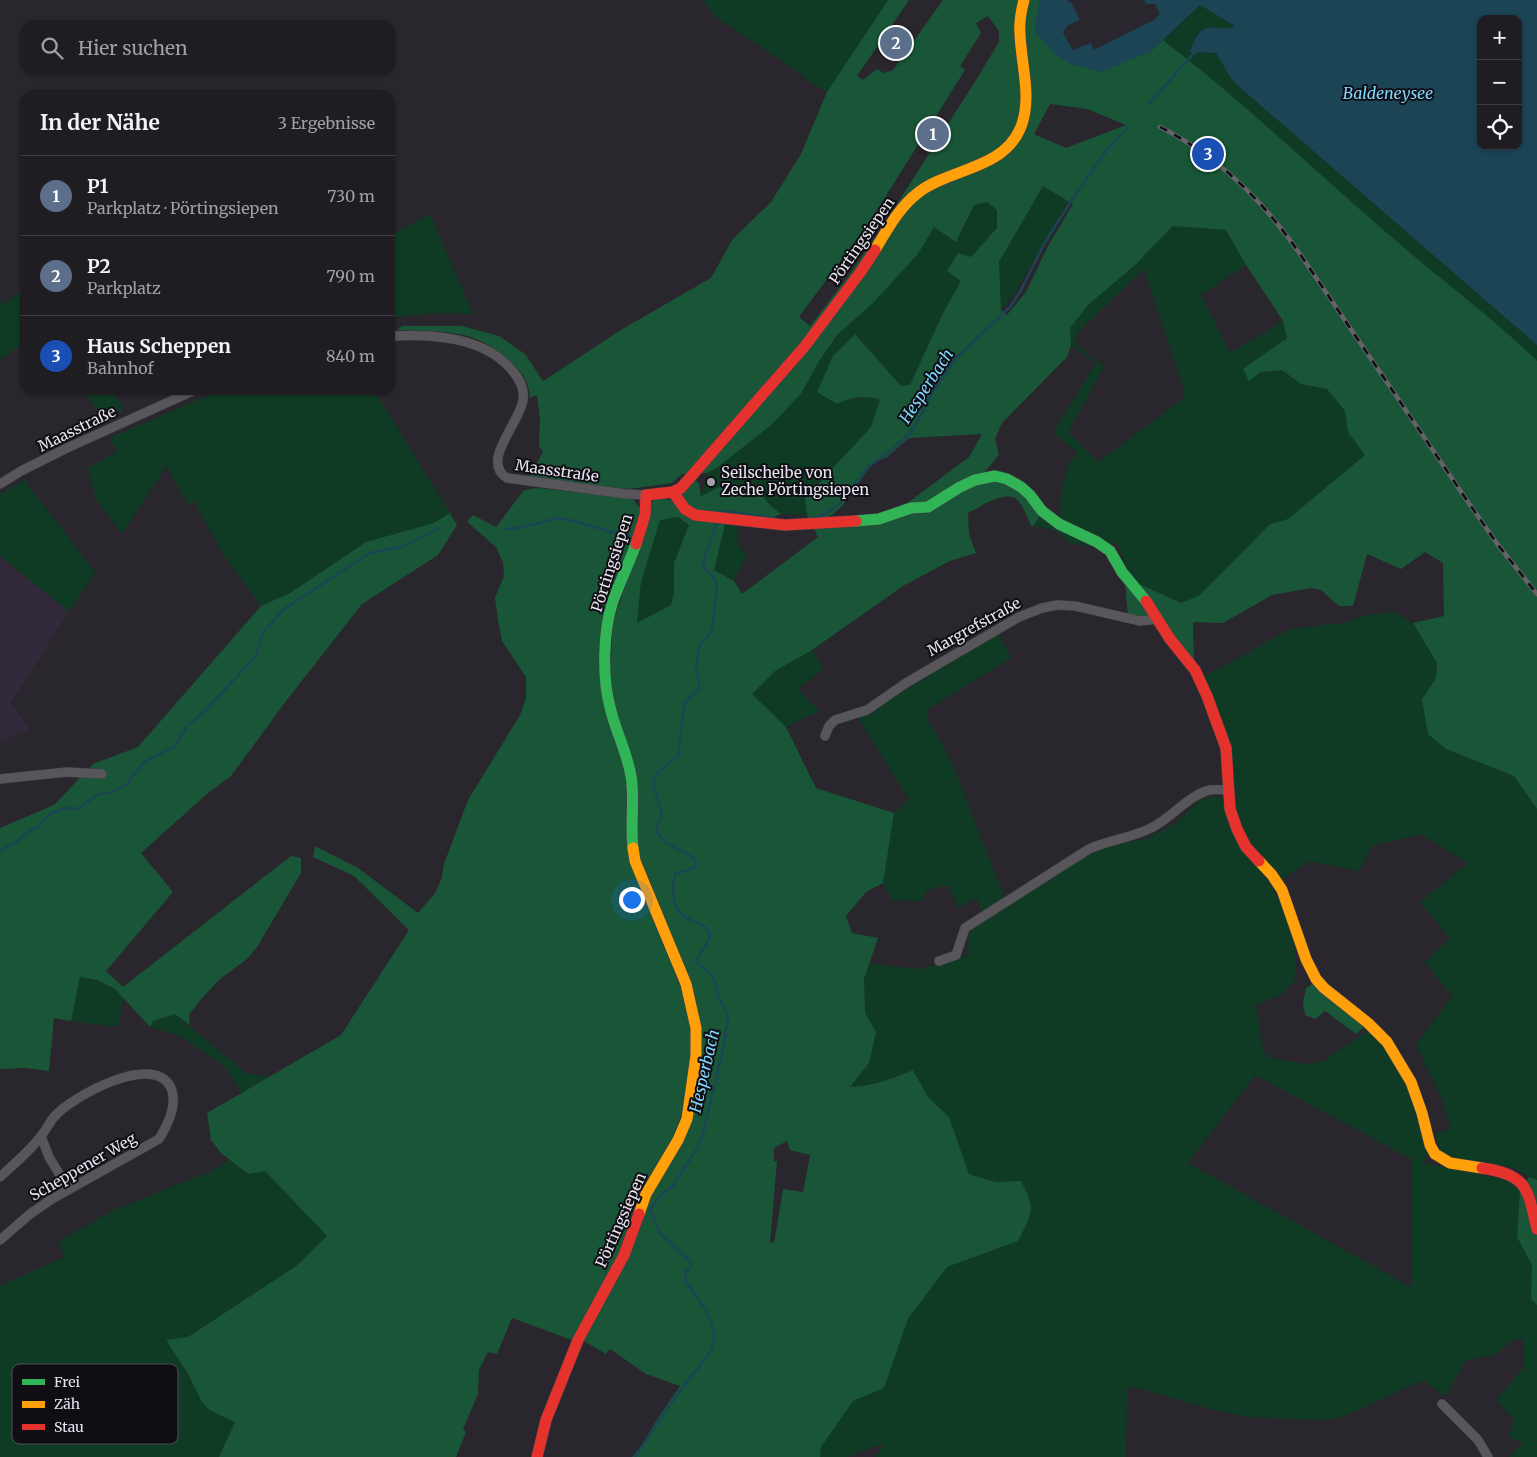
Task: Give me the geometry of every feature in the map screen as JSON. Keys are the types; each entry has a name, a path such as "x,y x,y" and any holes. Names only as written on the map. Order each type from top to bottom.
{"street":[{"name":"Pörtingsiepen","path":"673,492 681,488 804,346 868,262 892,220 908,202 920,190 938,180 1004,152 1015,140 1024,119 1025,106 1019,22 1024,0"},
{"name":"Maasstraße","path":"395,336 422,335 479,346 506,363 516,375 522,386 524,398 522,409 500,451 497,461 500,473 507,478 646,495"},
{"name":"Maasstraße","path":"0,484 21,471 67,448 184,395"},
{"path":"646,495 673,492 680,504 691,514 785,525 806,525 879,519 911,508 923,508 933,505 960,487 975,480 995,476 1007,478 1021,487 1030,495 1042,511 1059,524 1110,550 1122,572 1195,670 1207,696 1226,748 1230,810 1237,829 1246,847 1272,875 1282,890 1312,972 1324,988 1368,1022 1387,1042 1400,1061 1411,1082 1433,1152 1447,1162 1501,1171 1517,1178 1524,1185 1528,1193 1537,1229"},
{"name":"Pörtingsiepen","path":"537,1457 546,1420 578,1340 624,1255 646,1194 678,1140 687,1119 694,1072 696,1028 691,1003 686,984 635,861 631,838 631,775 606,689 606,647 609,619 639,538 646,495"},
{"name":"Margrefstraße","path":"825,736 829,726 836,720 868,710 906,683 1018,617 1042,608 1057,605 1075,606 1140,621 1158,619"},
{"path":"0,778 67,772 102,774"},
{"path":"939,961 956,955 965,928 1089,849 1151,828 1170,817 1201,793 1212,790 1230,791"},
{"name":"Scheppener Weg","path":"0,1240 30,1214 159,1138 168,1125 173,1098 172,1090 167,1082 157,1076 146,1074 122,1078 90,1090 70,1103 54,1117 41,1136"},
{"path":"0,1176 41,1136 49,1157 69,1190"},
{"path":"1442,1404 1478,1440 1488,1457"}],"shaded area":[{"path":"0,556 69,612 10,703 30,729 0,741"}],"green space":[{"path":"703,0 888,0 827,92 713,15"},
{"path":"888,0 909,0 857,76 863,80 877,69 884,73 893,70 943,0 1040,0 1038,14 1056,55 1150,52 1163,40 1248,110 1387,233 1501,328 1537,361 1537,809 1514,776 1446,749 1428,734 1422,699 1436,678 1437,663 1413,623 1444,616 1443,563 1425,552 1401,569 1367,554 1353,606 1339,606 1321,590 1311,588 1272,595 1223,623 1193,622 1194,666 1173,640 1159,627 1140,618 1128,616 1125,585 1135,582 1181,603 1200,595 1270,524 1288,519 1365,455 1348,432 1345,411 1327,389 1301,384 1282,370 1261,372 1249,381 1243,369 1287,338 1283,321 1246,265 1226,230 1173,226 1134,266 1089,304 1070,328 1071,345 1067,357 1002,423 995,439 999,455 982,475 1007,481 1041,515 1032,527 1021,504 1011,497 992,500 968,513 969,534 976,553 950,561 903,586 812,650 775,671 752,694 786,727 816,788 894,813 883,883 866,892 846,916 852,933 878,938 864,979 865,1013 876,1032 869,1063 850,1087 882,1082 913,1070 928,1097 949,1117 969,1174 996,1182 1021,1181 1031,1205 1027,1223 1018,1241 947,1267 908,1319 884,1388 853,1401 821,1447 820,1457 632,1457 642,1445 680,1386 646,1374 610,1349 606,1354 582,1340 648,1200 678,1148 700,1028 638,858 636,791 613,706 610,678 613,621 647,525 652,502 655,498 671,500 693,479 699,483 701,496 721,486 755,488 781,514 765,520 727,516 714,570 734,581 742,594 818,537 807,515 805,498 871,427 880,400 875,398 859,398 837,404 817,392 833,356 855,334 901,386 910,385 943,313 961,281 947,271 958,253 971,257 997,228 997,210 987,202 974,205 956,242 934,227 918,254 873,303 837,335 819,361 801,394 770,426 719,466 707,473 682,474 672,483 629,489 529,478 543,452 539,446 540,420 537,395 530,398 527,383 518,369 495,349 471,337 444,332 397,330 402,326 462,326 499,336 525,354 543,381 624,328 711,278 732,240 771,202 801,154 827,92","holes":["988,16 999,31 999,42 886,221 849,275 810,326 799,317 872,218 965,70 960,66 981,33 976,23","1050,104 1087,109 1126,125 1066,148 1034,134","1043,186 1073,204 1048,246 1026,292 1007,315 1001,310 999,262","982,434 969,457 906,504 870,516 823,519 832,515 842,506 873,463 887,457 909,438","678,517 689,525 674,563 674,592 671,605 637,623 641,582 660,520","787,1141 790,1150 810,1155 803,1192 783,1189 774,1243 770,1242 777,1161 774,1161 774,1148"]},
{"path":"1200,5 1236,27 1228,30 1210,27 1200,31 1190,51 1216,52 1232,80 1244,91 1537,345 1537,361 1501,328 1387,233 1248,110 1163,40"},
{"path":"1043,186 1069,201 1014,294 1001,310 999,262"},
{"path":"987,202 997,209 997,228 971,257 948,271 962,281 943,313 910,385 901,386 856,334 843,400 873,397 881,400 871,427 805,498 807,515 781,514 754,488 701,496 707,473 770,426 801,394 819,361 837,335 873,303 918,254 934,226 961,234 974,205"},
{"path":"430,214 473,314 436,313 395,317 395,233"},
{"path":"1173,226 1226,230 1246,265 1201,295 1230,353 1283,321 1287,338 1244,369 1249,380 1261,372 1282,370 1301,384 1327,389 1345,411 1348,432 1366,455 1288,519 1270,524 1200,595 1181,603 1135,582 1125,564 1119,545 1107,543 1060,522 1061,491 1069,463 1078,453 1053,433 1096,363 1071,345 1070,328 1089,304 1134,266","holes":["1144,269 1184,390 1182,400 1098,462 1068,432 1104,367 1076,344 1077,333"]},
{"path":"20,291 20,346 0,360 0,299 5,304"},
{"path":"87,395 115,395 123,408 103,420"},
{"path":"209,395 377,395 450,513 434,523 366,542 290,593 261,606 224,556 194,501 189,505 166,466 122,534 96,500 88,468 118,451 109,438"},
{"path":"24,480 95,572 69,612 0,556 0,494"},
{"path":"538,488 633,499 640,508 637,528 601,646 628,784 626,832 630,861 687,1004 691,1069 684,1109 672,1139 638,1195 620,1251 572,1340 512,1318 497,1354 488,1352 479,1370 478,1394 463,1429 466,1432 456,1457 219,1457 235,1422 211,1411 202,1402 188,1374 166,1340 188,1337 296,1266 327,1236 265,1171 248,1174 221,1153 211,1140 207,1113 341,1035 409,930 354,876 313,857 315,846 358,868 418,913 435,893 468,800 520,715 526,698 526,677 502,641 498,620 495,598 504,576 503,562 496,547 467,522 473,515 496,527 524,490"},
{"path":"450,513 457,525 438,555 362,604 286,701 231,776 208,793 141,853 173,892 106,971 123,987 291,856 301,858 301,873 257,947 247,959 220,979 202,998 189,1015 190,1025 175,1014 153,1021 150,1027 115,989 97,980 80,977 71,1021 54,1018 49,1071 25,1068 0,1069 0,828 54,805 93,764 138,747 261,606 290,593 366,542 434,523"},
{"path":"1041,515 1092,544 1089,546 1070,543 1055,531 1043,527 1032,527"},
{"path":"678,517 689,525 674,563 674,592 671,605 637,623 641,582 660,519"},
{"path":"725,522 738,523 737,544 747,555 734,580 714,570"},
{"path":"1394,612 1413,623 1437,663 1436,678 1422,699 1446,749 1514,776 1537,809 1537,1180 1511,1167 1453,1158 1440,1150 1435,1134 1451,1129 1442,1099 1416,1045 1452,996 1425,962 1450,938 1420,902 1468,863 1421,834 1372,846 1359,871 1309,861 1281,880 1254,852 1238,821 1204,677 1290,629 1344,623 1367,615"},
{"path":"998,633 1011,658 928,709 927,720 953,765 1004,897 1002,902 983,914 977,898 958,908 948,885 927,890 922,901 892,900 883,883 894,813 909,800 857,716 868,713"},
{"path":"812,650 824,668 798,689 819,711 786,727 752,694 775,671"},
{"path":"1211,797 1225,797 1245,850 1274,890 1289,924 1296,954 1294,982 1279,996 1256,1005 1263,1052 1276,1059 1306,1064 1322,1062 1369,1030 1392,1055 1409,1085 1428,1153 1423,1163 1507,1180 1520,1190 1517,1237 1532,1265 1531,1299 1537,1305 1537,1457 1509,1457 1523,1443 1509,1437 1514,1419 1496,1400 1524,1367 1523,1339 1511,1341 1495,1355 1466,1360 1445,1397 1424,1380 1340,1418 1317,1420 1248,1417 1214,1410 1130,1386 1127,1393 1126,1457 875,1457 884,1443 847,1457 820,1457 821,1447 853,1401 884,1388 908,1319 947,1267 1018,1241 1021,1181 996,1182 969,1174 949,1117 928,1097 913,1070 882,1082 850,1087 869,1063 876,1032 864,1013 864,979 870,964 920,969 969,955 969,939 975,924 1088,854 1109,846 1143,840 1175,824 1199,801","holes":["1255,1075 1411,1159 1411,1287 1188,1163"]},
{"path":"80,977 103,983 123,997 118,1027 71,1021"},
{"path":"1314,983 1366,1025 1356,1034 1325,1011 1315,1019 1305,1015 1303,1003 1306,988"},
{"path":"175,1014 246,1073 269,1077 242,1093 224,1066 180,1036 150,1027 153,1021"},
{"path":"230,1160 248,1174 265,1171 327,1236 296,1266 188,1337 166,1340 188,1374 202,1402 211,1411 235,1422 219,1457 0,1457 0,1286 64,1257 59,1241 114,1210 209,1172"},
{"path":"1529,1177 1537,1180 1537,1305 1531,1299 1532,1265 1517,1237 1520,1190"}],"water":[{"name":"Baldeneysee","path":"1040,0 1068,0 1069,3 1071,2 1080,20 1067,26 1063,33 1073,50 1091,43 1094,50 1154,20 1160,14 1155,4 1146,4 1144,0 1537,0 1537,345 1244,91 1232,80 1216,53 1197,52 1195,55 1190,51 1197,36 1204,29 1230,28 1235,26 1200,5 1150,52 1100,72 1071,64 1056,55 1036,33 1035,25"}],"waterway":[{"name":"Hesperbach","path":"1149,104 1194,53"},
{"name":"Hesperbach","path":"809,519 822,516 839,504 868,467 894,448 909,434 918,421 933,391 957,357 1010,307 1021,290 1044,244 1072,200 1106,151 1128,127"},
{"name":"Hesperbach","path":"721,513 725,511 774,518"},
{"path":"506,529 523,527 558,518 630,535"},
{"name":"Hesperbach","path":"635,1457 676,1396 711,1351 714,1341 714,1331 706,1310 686,1282 686,1271 691,1267 691,1262 660,1233 650,1209 660,1196 672,1187 698,1147 704,1130 724,1045 728,1018 711,974 696,962 709,941 710,935 707,929 680,913 675,904 673,892 675,874 694,868 696,865 695,859 668,844 659,835 656,829 661,817 661,810 654,787 656,774 678,756 684,705 698,691 700,685 696,671 699,646 709,635 713,625 717,586 714,578 704,568 703,562 717,522"},
{"path":"0,850 15,843 39,826 50,814 65,808 78,809 97,795 116,791 127,784 144,762 175,746 187,726 205,711 256,656 263,632 284,609 370,553 404,546 442,527"}],"railway":[{"path":"1160,127 1220,166 1271,216 1300,254 1498,545 1537,594"}],"traffic: fast":[{"path":"856,521 879,519 911,508 928,507 975,480 995,476 1007,479 1021,487 1030,495 1042,511 1059,524 1097,542 1110,551 1122,572 1146,601"},
{"path":"633,848 631,776 607,695 605,654 607,626 613,601 636,544"}],"traffic: slow":[{"path":"875,250 899,212 919,192 931,184 974,167 1001,152 1012,142 1020,129 1026,106 1020,30 1020,17 1024,0"},
{"path":"633,848 635,861 686,984 696,1028 696,1055 687,1119 678,1140 646,1194 639,1214"},
{"path":"1259,861 1282,890 1306,959 1316,979 1324,988 1368,1023 1387,1042 1411,1082 1422,1113 1430,1145 1435,1154 1450,1163 1482,1168"}],"traffic: jam":[{"path":"636,544 645,515 646,495 673,492 681,488 805,346 875,250"},
{"path":"673,492 685,509 695,515 785,525 856,521"},
{"path":"1146,601 1170,639 1195,670 1207,696 1226,748 1230,809 1246,847 1259,861"},
{"path":"1482,1168 1509,1175 1523,1186 1531,1203 1537,1229"},
{"path":"537,1457 546,1420 578,1340 624,1255 639,1214"}],"place":[{"name":"P2","path":"896,43"},
{"name":"P1","path":"933,134"},
{"name":"Haus Scheppen","path":"1208,154"},
{"name":"Seilscheibe von Zeche Pörtingsiepen","path":"711,482"}]}
